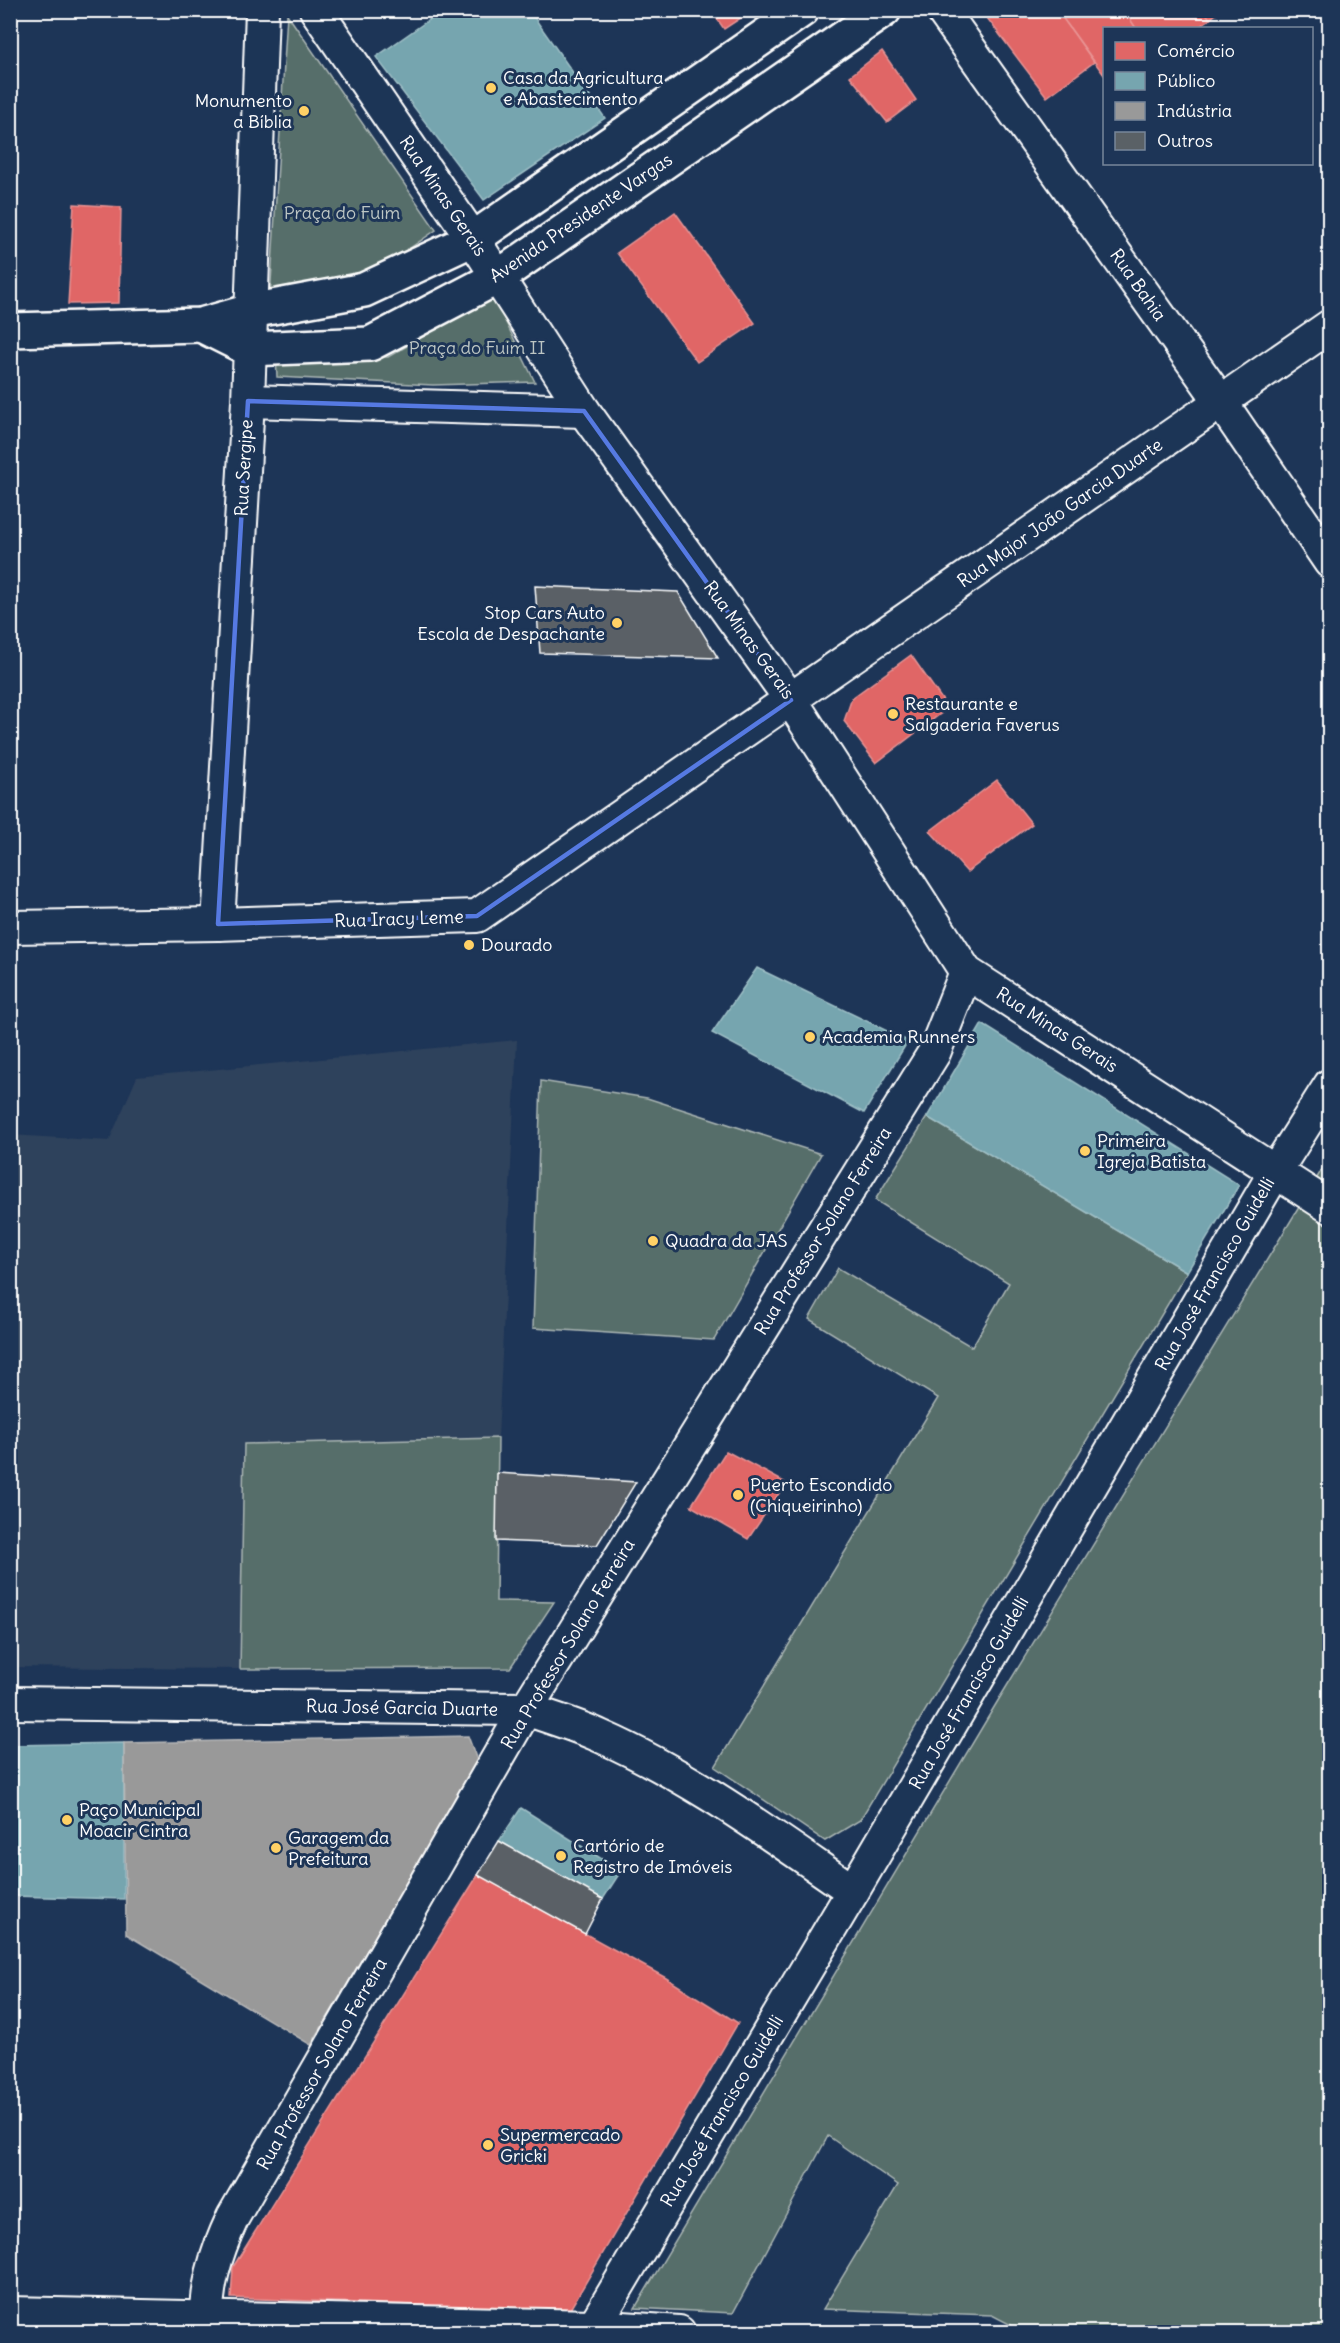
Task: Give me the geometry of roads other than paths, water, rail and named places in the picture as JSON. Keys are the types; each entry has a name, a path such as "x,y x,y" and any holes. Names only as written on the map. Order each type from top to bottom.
{"main road":[{"path":"10,330 201,325 251,311 364,290 473,239 802,10"},
{"name":"Avenida Presidente Vargas","path":"249,349 370,344 498,278 884,10"},
{"path":"201,325 249,349"}],"street":[{"name":"Rua Sergipe","path":"218,924 248,401 262,10"},
{"name":"Rua Minas Gerais","path":"316,10 473,239 584,411 791,700 966,972 1329,1207"},
{"name":"Rua Bahia","path":"942,10 1221,402 1329,562"},
{"name":"Rua Major João Garcia Duarte","path":"791,700 1329,326"},
{"path":"248,401 584,411"},
{"name":"Rua Iracy Leme","path":"10,927 218,924 477,916 791,700"},
{"name":"Rua Professor Solano Ferreira","path":"206,2325 209,2285 218,2249 233,2217 526,1709 934,1053 966,972"},
{"name":"Rua José Francisco Guidelli","path":"598,2320 1275,1172 1329,1085"},
{"name":"Rua José Garcia Duarte","path":"10,1703 526,1709 599,1735 659,1765 732,1808 853,1891"},
{"path":"10,2313 206,2325 598,2320 679,2332"}],"place":[{"name":"Casa da Agricultura e Abastecimento","path":"491,88"},
{"name":"Monumento a Bíblia","path":"304,111"},
{"name":"Stop Cars Auto Escola de Despachante","path":"617,623"},
{"name":"Restaurante e Salgaderia Faverus","path":"893,714"},
{"name":"Dourado","path":"469,945"},
{"name":"Academia Runners","path":"810,1037"},
{"name":"Primeira Igreja Batista","path":"1085,1151"},
{"name":"Quadra da JAS","path":"653,1241"},
{"name":"Puerto Escondido (Chiqueirinho)","path":"738,1495"},
{"name":"Paço Municipal Moacir Cintra","path":"67,1820"},
{"name":"Garagem da Prefeitura","path":"276,1848"},
{"name":"Cartório de Registro de Imóveis","path":"561,1856"},
{"name":"Supermercado Gricki","path":"488,2145"}],"park label":[{"name":"Praça do Fuim","path":"342,213"},
{"name":"Praça do Fuim II","path":"477,348"}]}
